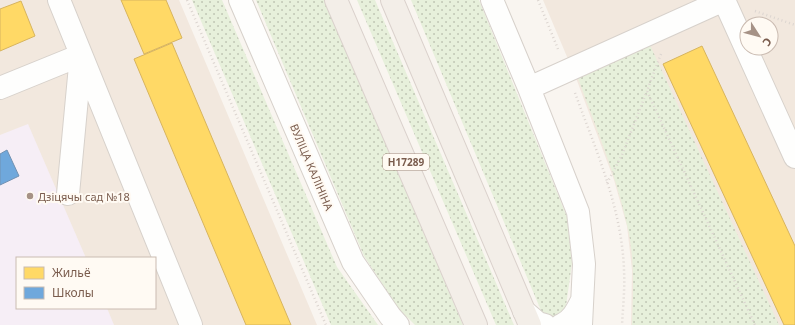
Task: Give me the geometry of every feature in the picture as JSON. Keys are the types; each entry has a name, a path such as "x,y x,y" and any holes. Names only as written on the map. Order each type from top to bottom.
{"main road":[{"name":"Н17289","path":"336,0 476,325"},
{"path":"392,0 527,318"}],"street":[{"path":"59,0 191,325"},
{"name":"ВУЛІЦА КАЛІНІНА","path":"240,0 353,262 390,316 398,325"},
{"path":"492,0 529,88 578,212 584,264 581,325"},
{"path":"529,88 724,0 795,157"},
{"path":"0,88 81,55"},
{"path":"68,194 81,55"},
{"path":"562,325 576,313 582,299"},
{"path":"527,318 545,325"}],"path":[{"path":"187,0 326,325"},
{"path":"538,0 567,71 608,183 619,230 624,270 622,325"},
{"path":"724,0 795,25"},
{"path":"608,183 622,155 672,23"},
{"path":"647,91 755,325"}],"shaded area":[{"path":"0,0 179,0 317,325 0,325"},
{"path":"543,0 795,0 795,325 631,325 632,270 627,226 614,180 576,78"},
{"name":"Дзіцячы сад №18","path":"28,124 86,257 16,257 16,309 107,309 114,325 0,325 0,135"}],"green space":[{"path":"192,0 222,0 337,267 378,325 331,325"},
{"path":"256,0 325,0 463,325 415,325 398,308 364,256"},
{"path":"357,0 375,0 514,325 496,325"},
{"path":"411,0 479,0 567,217 572,263 566,306 561,314 552,318 542,313"},
{"path":"650,45 779,325 632,325 633,287 630,237 617,187 578,78"}],"building: Жильё":[{"path":"121,0 166,0 182,38 144,54"},
{"path":"21,1 35,36 0,51 0,9"},
{"path":"172,43 291,325 246,325 134,59"},
{"path":"702,46 795,246 795,325 784,325 663,64"}],"building: Школы":[{"path":"7,150 19,176 0,185 0,154"}],"place":[{"name":"Дзіцячы сад №18","path":"30,196"}]}
